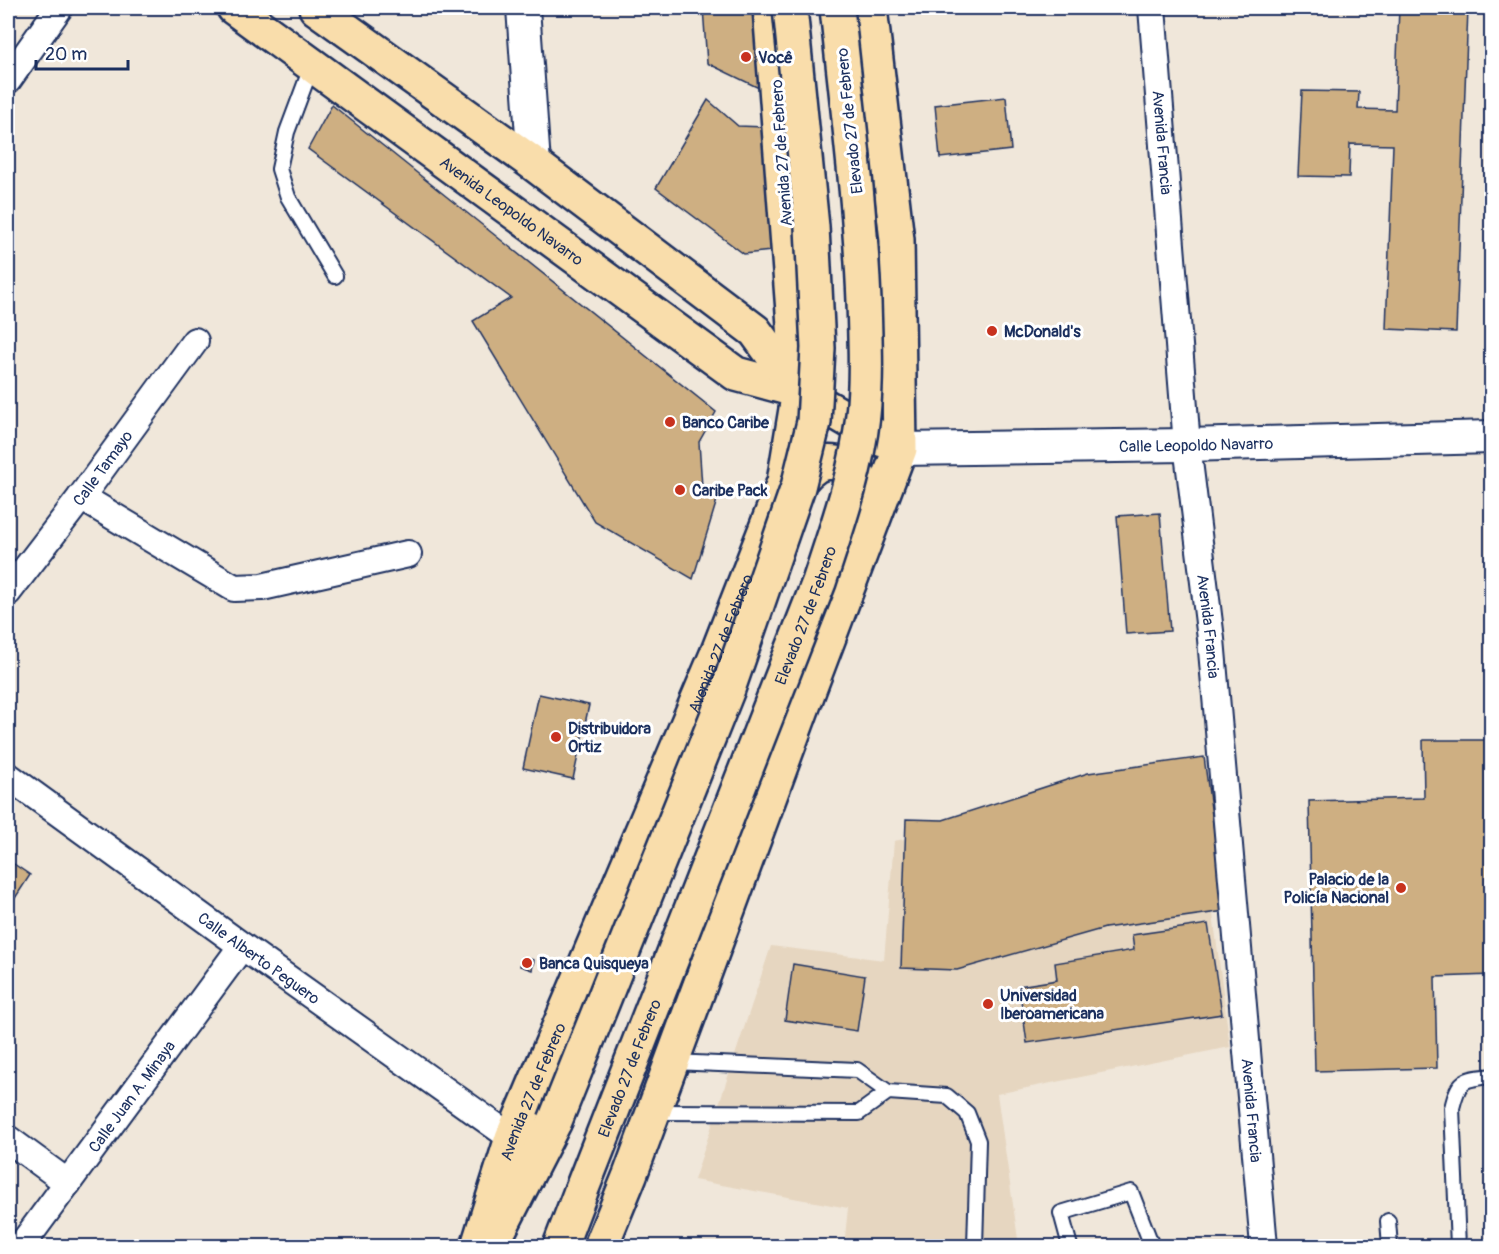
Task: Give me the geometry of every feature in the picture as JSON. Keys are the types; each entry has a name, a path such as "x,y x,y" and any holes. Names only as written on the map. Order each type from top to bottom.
{"main road":[{"name":"Avenida Leopoldo Navarro","path":"234,8 736,374 799,391 900,449"},
{"name":"Avenida Leopoldo Navarro","path":"316,8 534,164 755,330 799,391"},
{"name":"Avenida 27 de Febrero","path":"478,1246 512,1138 717,654 784,482 799,391 770,8"},
{"path":"507,1246 728,689 798,487 814,422 818,348 812,227 790,8"},
{"name":"Elevado 27 de Febrero","path":"581,1191 819,582 844,505 856,455 863,415 866,354 862,248 837,8"},
{"path":"601,1246 654,1112 900,449 897,240 870,8"},
{"path":"717,654 741,626 795,489 807,473 817,466 832,462 844,465 857,473 863,485 862,509 812,655 809,690"},
{"path":"491,1246 555,1121"},
{"path":"560,1246 581,1191"},
{"path":"568,1246 581,1191"}],"street":[{"path":"8,80 59,8"},
{"path":"523,8 534,164"},
{"name":"Avenida Francia","path":"1152,8 1188,445 1211,639 1264,1246"},
{"name":"Calle Tamayo","path":"8,592 195,341"},
{"name":"Calle Leopoldo Navarro","path":"900,449 1188,445 1491,437"},
{"path":"81,497 234,588 262,587 408,554"},
{"name":"Calle Alberto Peguero","path":"8,776 512,1138"},
{"name":"Calle Juan A. Minaya","path":"21,1246 242,946"},
{"path":"8,1139 68,1183"}],"lane":[{"path":"312,64 287,132 279,169 288,197 335,276"},
{"path":"672,1062 857,1070 888,1092 947,1096 967,1113 978,1141 975,1246"},
{"path":"1458,1246 1452,1108 1456,1091 1468,1078 1491,1076"},
{"path":"654,1112 859,1113 888,1092"},
{"path":"1070,1246 1061,1213 1131,1192 1152,1246"},
{"path":"1388,1221 1390,1246"}],"shaded area":[{"name":"Universidad Iberoamericana","path":"1197,789 1230,1047 997,1094 1019,1246 844,1246 848,1208 694,1180 771,946 884,960 894,841 994,822"}],"building":[{"path":"703,8 757,8 763,90 707,63"},
{"path":"1399,8 1468,8 1456,332 1386,329 1393,145 1350,144 1349,177 1298,176 1302,91 1359,92 1358,109 1395,110"},
{"path":"1006,97 1011,150 940,158 935,105"},
{"path":"708,100 738,126 766,127 771,251 744,254 656,188"},
{"path":"332,105 716,412 699,442 702,487 717,500 693,579 595,522 473,321 511,298 308,149"},
{"path":"1160,513 1170,631 1126,634 1117,516"},
{"name":"Distribuidora Ortiz","path":"539,694 589,705 573,779 523,768"},
{"name":"Palacio de la Policía Nacional","path":"1423,740 1492,740 1492,975 1435,977 1437,1068 1315,1071 1309,801 1424,798"},
{"path":"1204,757 1225,911 1105,928 957,970 901,968 906,819 943,820 1088,773"},
{"path":"8,860 30,875 8,909"},
{"path":"1208,924 1222,1014 1027,1043 1019,986 1057,980 1055,963 1134,950 1132,935"},
{"name":"Banca Quisqueya","path":"522,957 534,960 532,970 520,966"},
{"path":"793,964 865,976 857,1031 785,1020"}],"place":[{"name":"Você","path":"746,57"},
{"name":"McDonald's","path":"992,331"},
{"name":"Banco Caribe","path":"670,422"},
{"name":"Caribe Pack","path":"680,490"},
{"name":"Distribuidora Ortiz","path":"556,737"},
{"name":"Palacio de la Policía Nacional","path":"1401,888"},
{"name":"Banca Quisqueya","path":"527,963"},
{"name":"Universidad Iberoamericana","path":"988,1004"}]}
